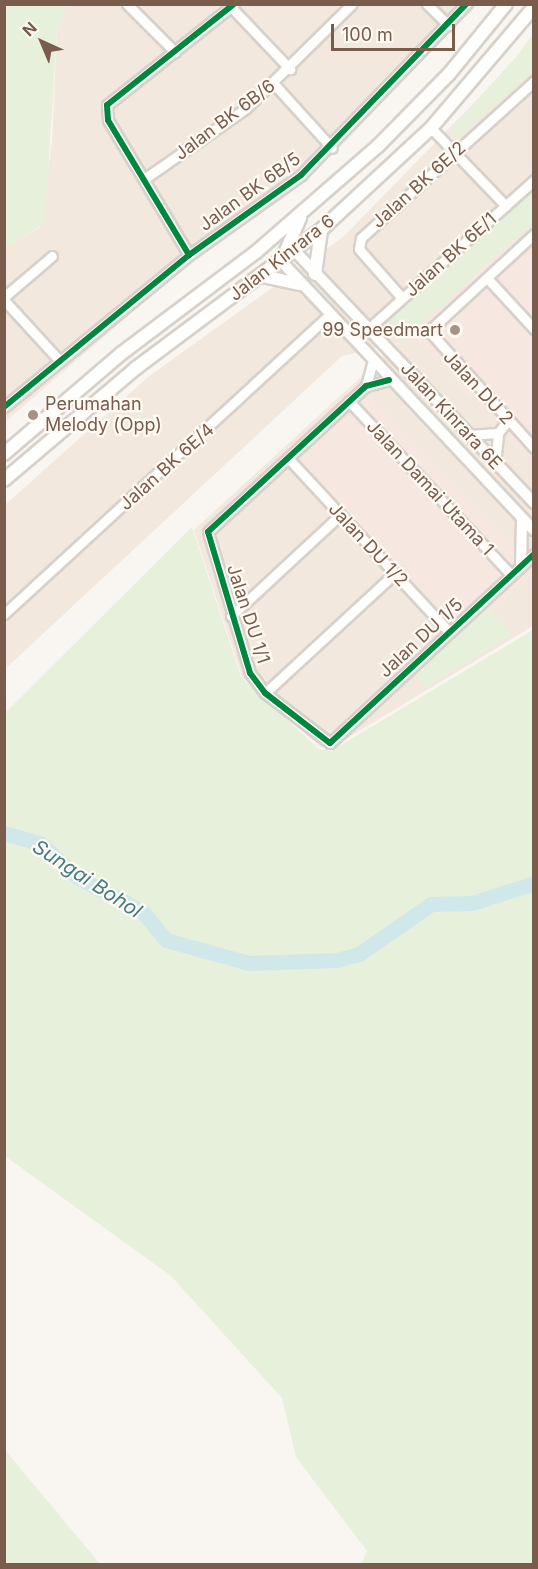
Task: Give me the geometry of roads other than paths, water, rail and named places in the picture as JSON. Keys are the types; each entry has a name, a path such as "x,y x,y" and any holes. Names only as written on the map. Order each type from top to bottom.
{"main road":[{"name":"Jalan Kinrara 6","path":"4,454 122,353 256,252 304,210 449,74 506,4"},
{"name":"Jalan Kinrara 6","path":"4,480 136,368 262,276 287,254 323,228 432,128 532,8"},
{"path":"256,252 287,254 304,210"},
{"path":"315,274 316,238 323,228"},
{"path":"262,276 300,284"}],"street":[{"path":"127,4 175,52"},
{"name":"Jalan BK 6B/6","path":"144,179 274,84 352,4"},
{"path":"427,4 448,25"},
{"name":"Jalan BK 6B/5","path":"4,407 189,255 332,148 466,4"},
{"path":"189,255 108,120 108,105 233,6 290,69"},
{"name":"Jalan BK 6E/2","path":"402,298 359,244 534,81"},
{"path":"274,84 332,148"},
{"path":"432,128 506,206"},
{"name":"Jalan BK 6E/1","path":"368,329 534,180"},
{"path":"534,234 486,278 534,329"},
{"name":"Jalan Kinrara 6E","path":"287,254 315,274 534,503"},
{"name":"Jalan Kinrara 6E","path":"287,254 300,284 328,316 534,530"},
{"path":"52,256 4,298 59,360"},
{"name":"Jalan DU 2","path":"486,278 429,331 534,448"},
{"name":"Jalan BK 6E/4","path":"4,615 328,316"},
{"name":"Jalan Kinrara 6E","path":"366,386 372,363"},
{"path":"288,458 366,386 389,380"},
{"name":"Jalan Damai Utama 1","path":"349,401 511,575"},
{"path":"495,464 498,433 508,420"},
{"path":"468,435 498,433"},
{"name":"Jalan DU 1/2","path":"288,458 449,632"},
{"name":"Jalan DU 1/1","path":"288,458 208,532 231,616 250,673 266,693 330,743"},
{"path":"231,616 340,515"},
{"path":"521,566 522,518"},
{"name":"Jalan DU 1/5","path":"330,743 534,554"},
{"path":"266,693 394,574"}],"waterway":[{"name":"Sungai Bohol","path":"4,833 40,843 77,877 143,912 166,940 249,963 337,960 359,954 431,904 472,903 534,883"}],"place":[{"name":"99 Speedmart","path":"455,330"},
{"name":"Perumahan Melody (Opp)","path":"33,415"}]}
